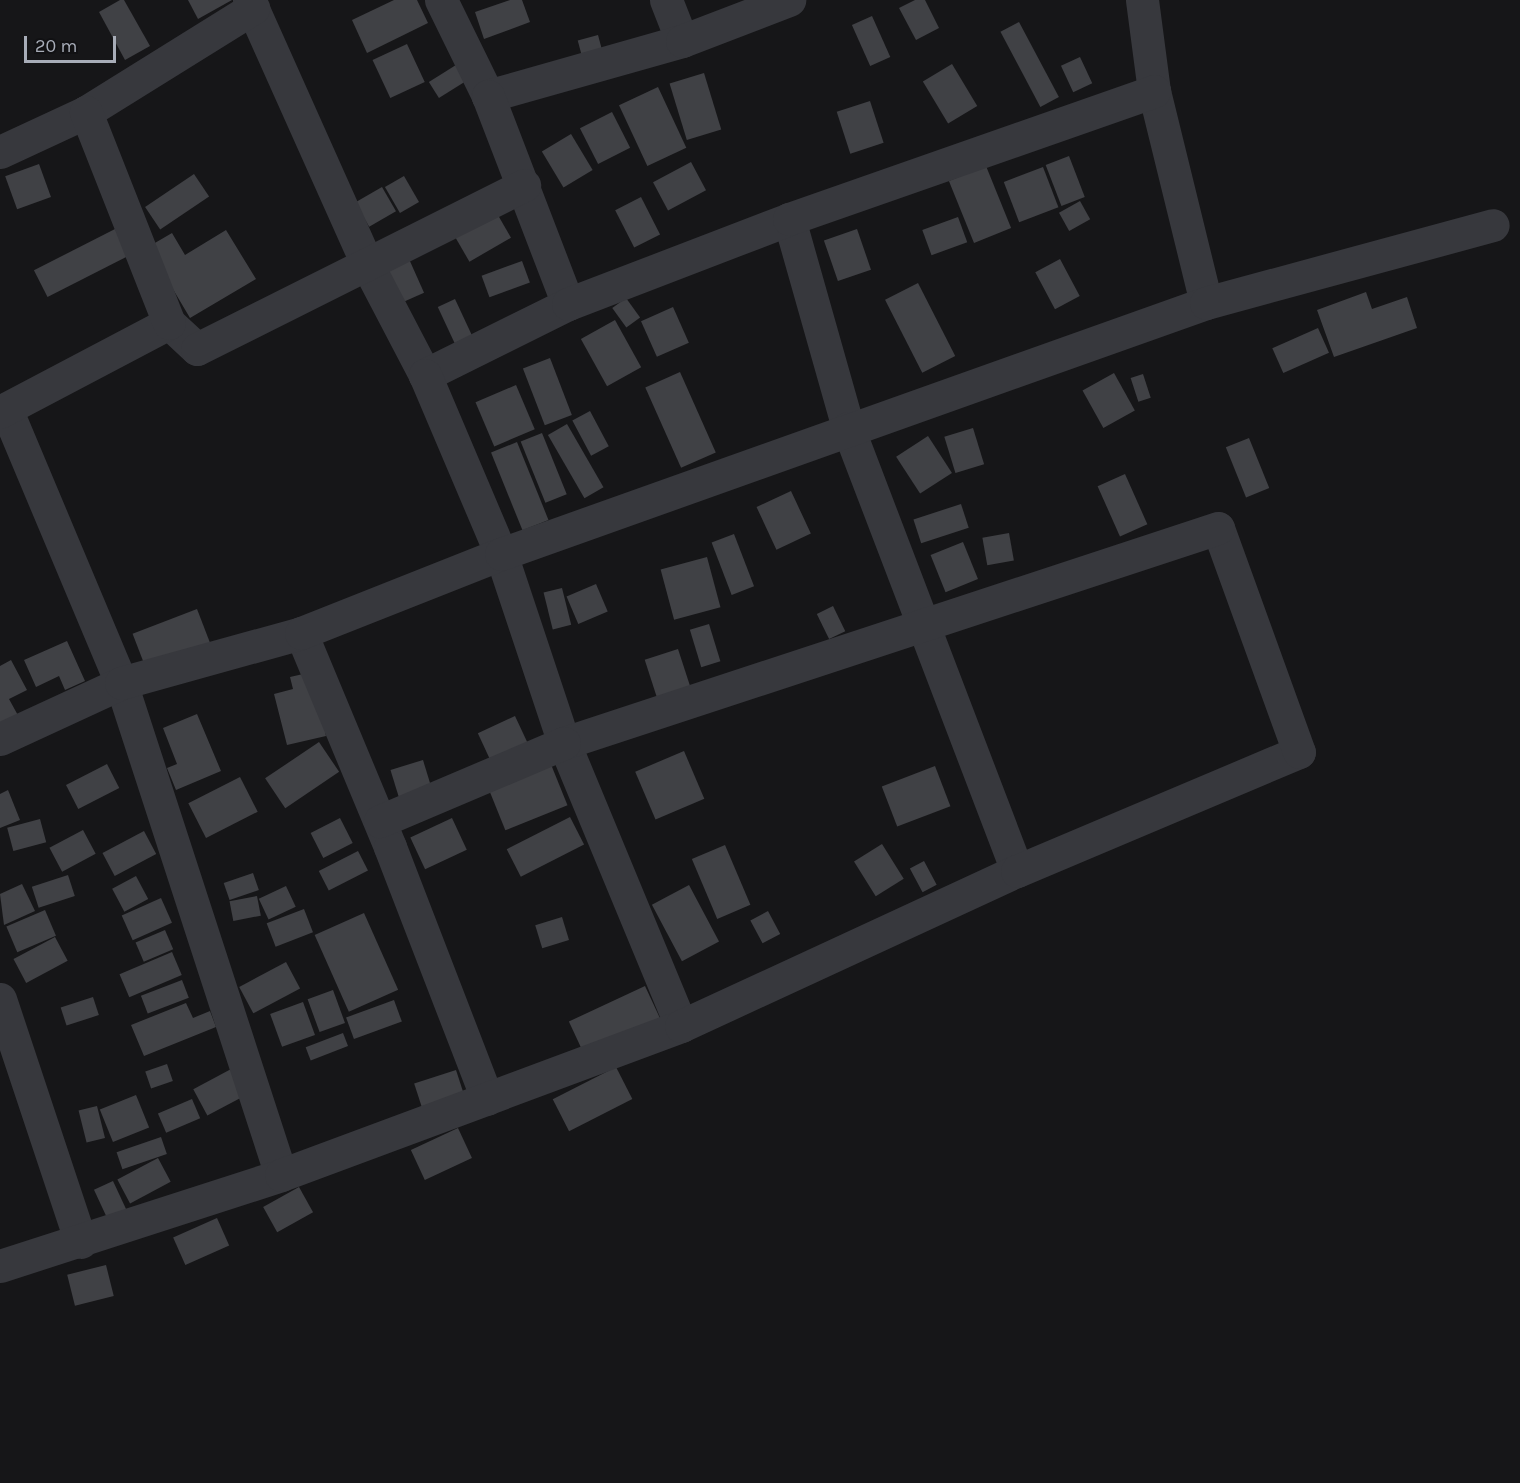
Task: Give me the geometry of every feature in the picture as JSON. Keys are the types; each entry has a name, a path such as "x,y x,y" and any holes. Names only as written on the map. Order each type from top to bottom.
{"street":[{"path":"441,0 488,96 568,304"},
{"path":"666,0 682,41"},
{"path":"488,96 682,41 789,0"},
{"path":"1142,0 1154,91 1206,303"},
{"path":"0,152 86,112 251,4 367,264 425,375 501,554 564,743 681,1026"},
{"path":"425,375 568,304 789,219 1154,91"},
{"path":"86,112 169,323 197,349 524,185"},
{"path":"789,219 848,428 1017,871"},
{"path":"0,739 121,682 302,633 501,554 848,428 1206,303 1493,225"},
{"path":"169,323 3,411 121,682 281,1175"},
{"path":"0,1266 43,1250 81,1242 281,1175 681,1026 1017,871 1299,752 1218,528 924,627 564,743 380,821"},
{"path":"302,633 380,821 487,1099"},
{"path":"0,999 81,1242"}],"building":[{"path":"124,0 150,46 125,60 99,12"},
{"path":"188,0 232,0 198,19"},
{"path":"394,0 417,0 428,23 367,53 352,20"},
{"path":"510,0 522,0 530,22 484,39 475,12"},
{"path":"915,0 925,0 939,28 916,40 899,8"},
{"path":"872,16 890,57 870,66 852,25"},
{"path":"1019,22 1059,97 1040,107 1000,32"},
{"path":"598,35 604,58 584,64 578,40"},
{"path":"407,44 425,82 390,98 373,60"},
{"path":"1080,57 1092,83 1073,92 1061,66"},
{"path":"952,64 977,106 948,124 923,82"},
{"path":"456,65 466,81 439,98 429,82"},
{"path":"704,73 721,129 687,140 670,84"},
{"path":"658,87 686,148 647,166 619,105"},
{"path":"870,101 884,143 850,154 837,112"},
{"path":"612,112 630,148 598,164 580,128"},
{"path":"571,134 593,170 563,188 542,152"},
{"path":"1069,156 1085,197 1061,206 1046,165"},
{"path":"691,162 706,190 668,210 653,182"},
{"path":"39,164 51,197 17,209 5,176"},
{"path":"986,166 1011,228 974,243 949,181"},
{"path":"1043,167 1058,207 1019,222 1004,182"},
{"path":"194,174 209,196 160,229 145,207"},
{"path":"404,176 419,202 400,213 385,187"},
{"path":"382,187 396,211 369,227 355,203"},
{"path":"641,197 660,234 634,248 615,210"},
{"path":"1080,201 1090,219 1069,231 1059,213"},
{"path":"495,210 511,238 469,262 453,234"},
{"path":"958,217 967,242 932,255 922,230"},
{"path":"115,229 129,256 48,297 34,270"},
{"path":"857,229 871,270 838,281 824,240"},
{"path":"226,230 256,279 190,318 148,247 172,233 185,255"},
{"path":"409,259 424,293 398,305 383,271"},
{"path":"1060,259 1080,296 1055,309 1035,272"},
{"path":"522,261 530,283 489,297 482,276"},
{"path":"918,283 955,356 922,373 885,300"},
{"path":"1366,292 1372,309 1407,297 1417,328 1334,357 1317,310"},
{"path":"626,298 640,317 626,327 612,308"},
{"path":"455,299 472,335 455,343 438,307"},
{"path":"673,307 689,343 657,357 641,321"},
{"path":"615,320 641,367 607,386 581,339"},
{"path":"1318,328 1329,353 1283,373 1272,348"},
{"path":"550,358 572,415 545,425 523,368"},
{"path":"680,372 716,452 681,468 645,387"},
{"path":"1114,373 1135,411 1103,428 1083,390"},
{"path":"1143,374 1151,398 1138,402 1131,378"},
{"path":"516,385 535,429 494,446 475,402"},
{"path":"590,411 609,446 591,456 572,420"},
{"path":"567,424 604,487 584,498 548,435"},
{"path":"973,428 984,464 955,473 944,437"},
{"path":"542,433 567,494 545,503 521,442"},
{"path":"928,436 952,473 920,494 896,457"},
{"path":"1249,438 1269,488 1246,497 1226,447"},
{"path":"517,442 548,520 523,530 491,452"},
{"path":"1125,474 1147,524 1120,536 1098,486"},
{"path":"791,491 811,534 776,550 757,507"},
{"path":"961,504 969,528 921,543 913,519"},
{"path":"1009,533 1014,561 987,565 982,538"},
{"path":"734,534 754,586 732,595 712,543"},
{"path":"963,542 978,579 946,592 931,555"},
{"path":"707,557 720,607 674,620 661,569"},
{"path":"596,584 608,612 578,624 567,597"},
{"path":"562,588 571,625 553,629 544,593"},
{"path":"833,606 845,631 829,639 817,614"},
{"path":"197,609 210,643 145,667 133,634"},
{"path":"709,624 720,661 701,667 690,630"},
{"path":"67,641 85,681 65,690 59,676 36,687 24,660"},
{"path":"678,649 690,686 657,697 645,660"},
{"path":"11,660 27,690 9,699 20,719 0,727 0,666"},
{"path":"312,672 326,736 287,745 274,694 293,689 290,677"},
{"path":"197,714 221,771 176,790 167,768 177,764 163,728"},
{"path":"515,716 528,744 491,761 478,733"},
{"path":"319,742 339,772 285,808 265,778"},
{"path":"684,751 704,799 656,820 635,772"},
{"path":"548,757 567,805 505,830 486,782"},
{"path":"423,760 434,795 401,805 390,770"},
{"path":"107,764 119,788 78,809 66,785"},
{"path":"935,766 950,806 897,827 882,786"},
{"path":"240,777 258,812 206,838 188,803"},
{"path":"8,790 20,820 0,828 0,794"},
{"path":"570,817 584,845 521,877 507,849"},
{"path":"340,818 353,843 323,858 311,833"},
{"path":"452,818 467,850 425,869 410,837"},
{"path":"40,819 46,842 13,851 7,828"},
{"path":"83,830 96,854 62,872 49,848"},
{"path":"144,831 156,854 115,876 103,853"},
{"path":"882,844 904,879 876,896 854,861"},
{"path":"725,845 750,905 717,919 692,859"},
{"path":"358,851 368,871 329,891 319,871"},
{"path":"924,861 937,885 923,892 910,869"},
{"path":"253,873 259,890 230,900 224,883"},
{"path":"68,875 75,896 39,908 32,887"},
{"path":"136,876 148,899 124,912 112,889"},
{"path":"22,884 35,911 4,925 0,894"},
{"path":"689,885 719,942 682,961 652,905"},
{"path":"286,886 296,907 269,920 259,899"},
{"path":"257,896 261,916 233,921 230,901"},
{"path":"161,898 172,923 133,940 122,915"},
{"path":"304,909 313,932 276,947 267,923"},
{"path":"45,910 56,936 17,952 6,926"},
{"path":"768,911 780,934 763,943 750,920"},
{"path":"364,913 398,990 349,1012 315,935"},
{"path":"562,917 569,940 542,948 535,925"},
{"path":"165,930 173,949 144,962 136,943"},
{"path":"55,937 68,961 26,983 14,959"},
{"path":"172,952 182,975 129,997 120,974"},
{"path":"286,962 300,988 253,1013 239,987"},
{"path":"182,980 189,998 148,1014 141,996"},
{"path":"645,986 660,1018 584,1053 569,1021"},
{"path":"333,990 345,1023 320,1032 308,999"},
{"path":"93,997 99,1015 67,1026 61,1008"},
{"path":"394,1000 402,1022 354,1039 346,1017"},
{"path":"303,1002 315,1035 282,1047 270,1014"},
{"path":"186,1003 193,1018 210,1011 216,1027 144,1056 131,1025"},
{"path":"343,1033 348,1046 311,1060 306,1047"},
{"path":"167,1064 173,1081 151,1089 145,1071"},
{"path":"616,1067 632,1099 569,1131 553,1099"},
{"path":"233,1068 247,1094 207,1116 193,1089"},
{"path":"456,1070 464,1095 422,1108 414,1084"},
{"path":"136,1095 149,1127 113,1142 100,1110"},
{"path":"192,1099 200,1118 166,1133 158,1113"},
{"path":"97,1106 105,1138 87,1143 79,1111"},
{"path":"458,1128 472,1158 425,1180 411,1150"},
{"path":"161,1137 167,1154 122,1169 117,1152"},
{"path":"158,1158 171,1182 130,1203 117,1180"},
{"path":"113,1181 129,1215 110,1224 94,1190"},
{"path":"299,1187 313,1212 277,1232 263,1207"},
{"path":"217,1218 229,1245 185,1265 173,1238"},
{"path":"106,1265 114,1296 75,1306 67,1275"}]}
